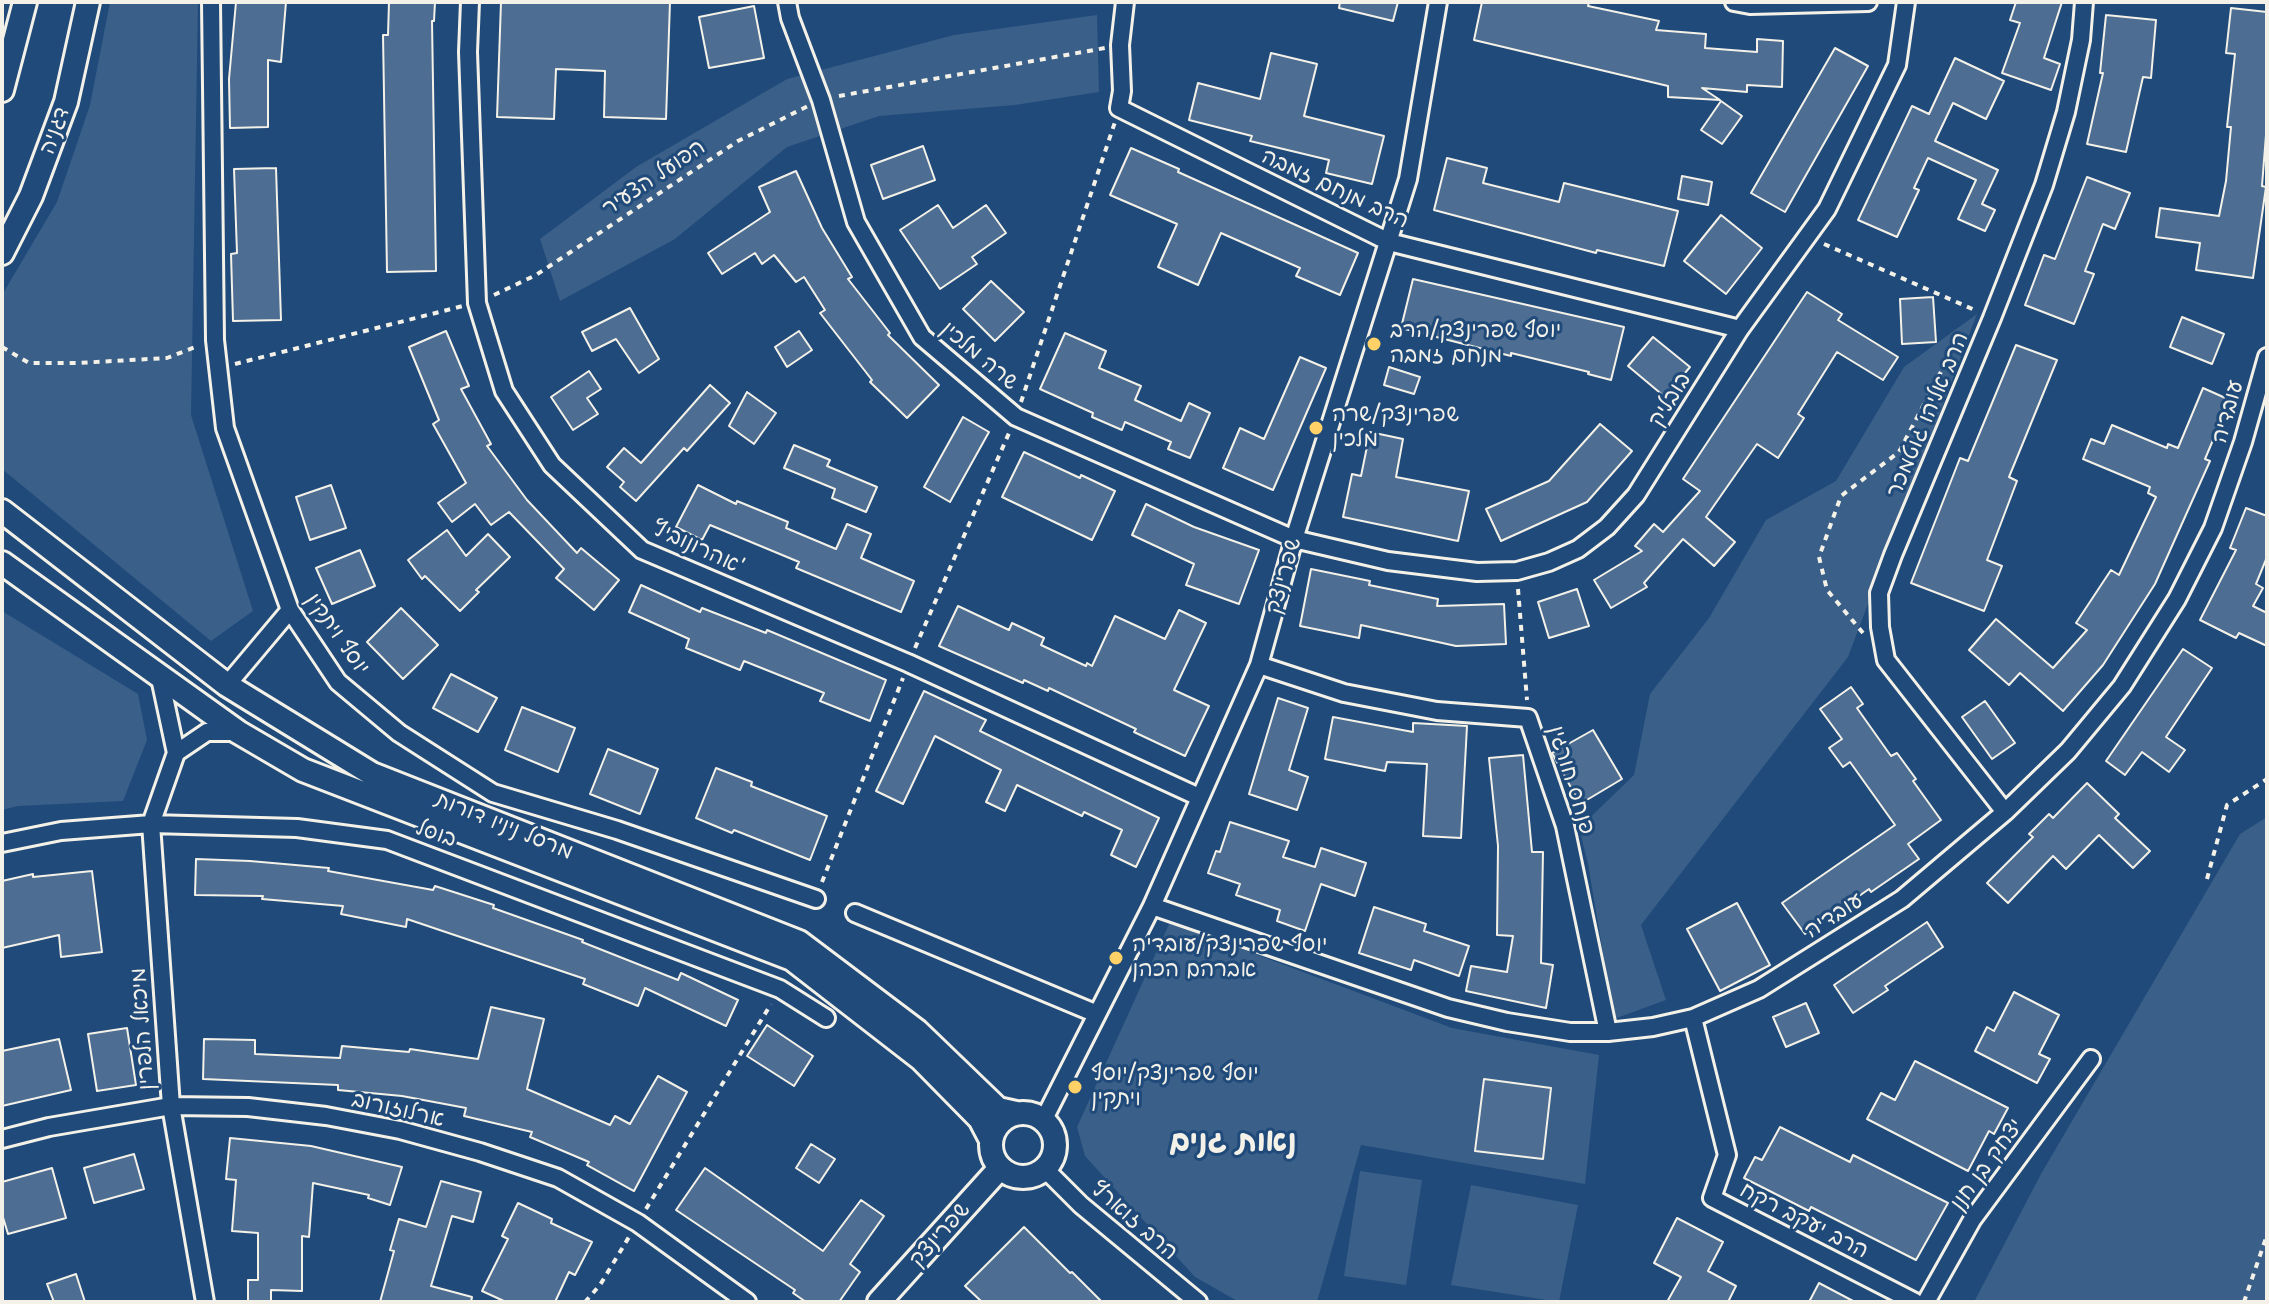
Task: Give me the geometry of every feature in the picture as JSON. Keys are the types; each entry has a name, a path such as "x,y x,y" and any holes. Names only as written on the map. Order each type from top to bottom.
{"street":[{"path":"2,90 25,2"},
{"name":"דגניה","path":"2,253 31,196 66,102 88,2"},
{"name":"יוסף ויתקין","path":"211,2 215,340 225,428 290,610 338,682 399,733 493,793 617,830 816,899"},
{"name":"אהרונוביץ'","path":"470,2 468,52 477,303 504,391 552,465 642,550 908,663 1199,797"},
{"name":"שרה מלכין","path":"787,2 790,18 821,100 856,222 922,337 1016,417 1294,539"},
{"path":"1119,108 1122,91 1120,45 1125,2"},
{"name":"שפרינצק","path":"1044,1119 1152,906 1259,665 1294,539 1408,179 1438,2"},
{"path":"1734,2 1750,5 1868,2"},
{"name":"בובליק","path":"1294,539 1436,569 1517,571 1578,549 1607,527 1636,495 1740,329 1827,209 1897,65 1906,2"},
{"name":"הרב אליהו גוטמכר","path":"2005,812 1886,660 1880,627 1879,593 2044,185 2066,112 2081,40 2084,2"},
{"name":"הרב מנחם זמבה","path":"1119,108 1389,242 1740,329"},
{"name":"עובדיה","path":"1152,906 1448,1008 1570,1032 1653,1027 1693,1018 1759,989 1902,899 2005,812 2068,751 2122,686 2177,599 2213,528 2243,442 2267,357"},
{"name":"מרסל ניניו דורות","path":"6,512 227,685 372,774 799,942 917,1031 998,1109 1016,1113"},
{"name":"מרסל ניניו דורות","path":"2,563 238,732 303,770 792,959 921,1059 980,1119 991,1140"},
{"path":"227,685 290,610"},
{"name":"פנחס חורגין","path":"1259,665 1344,693 1422,708 1528,718 1565,826 1608,1032"},
{"path":"160,678 176,753 207,732 238,732"},
{"name":"מיכאל הלפרין","path":"176,753 151,824 171,1106 205,1302"},
{"name":"בוסל","path":"2,843 61,831 151,824 297,828 387,840 780,989 826,1018"},
{"path":"855,913 1097,1014"},
{"name":"הרב יעקב רקח","path":"1693,1018 1727,1155 1712,1198 1915,1302"},
{"name":"יצחק בן חנן","path":"1926,1302 1972,1220 2091,1059"},
{"name":"ארלוזורוב","path":"2,1139 49,1127 171,1106 248,1107 326,1116 400,1130 558,1178 638,1223 747,1302"},
{"path":"1016,1113 1031,1113 1044,1119 1055,1138 1052,1160 1045,1169 1023,1177 1010,1175 1000,1168 994,1160 991,1140 999,1123 1016,1113"},
{"name":"שפרינצק","path":"879,1302 1000,1168"},
{"name":"הרב זוארץ","path":"1045,1169 1081,1205 1186,1297 1198,1302"}],"path":[{"name":"הפועל הצעיר","path":"216,368 477,303 536,275 738,141 821,100 1120,45"},
{"path":"816,899 908,663 1016,417 1119,108"},
{"path":"1807,236 1992,318"},
{"path":"2,347 29,363 78,363 167,358 215,340"},
{"path":"1886,660 1827,590 1819,557 1841,496 1899,452 1945,364 1975,356"},
{"path":"1517,571 1528,718"},
{"path":"2207,879 2227,805 2267,779"},
{"path":"585,1302 600,1285 780,989"},
{"path":"2244,1302 2267,1235"}],"shaded area":[{"path":"110,2 198,2 191,415 253,611 211,641 2,469 2,295 57,202 90,105"},
{"path":"1097,15 1099,92 1015,105 879,116 787,147 675,239 560,301 540,239 636,167 787,79 954,35"},
{"path":"1977,314 1848,657 1641,925 1666,1000 1614,1019 1579,828 1634,775 1650,694 1709,618 1766,520 1836,481 1904,367"},
{"path":"2,611 138,694 147,740 123,801 18,806 2,810"},
{"path":"2267,817 2267,1302 1974,1302 2041,1174 2240,834"},
{"path":"1170,922 1452,1028 1599,1055 1585,1184 1361,1145 1317,1302 1239,1302 1195,1277 1085,1156 1077,1127"},
{"path":"1360,1171 1422,1180 1406,1285 1344,1276"},
{"path":"1471,1185 1578,1205 1559,1302 1451,1285"}],"building":[{"path":"236,2 286,2 281,62 268,60 268,127 230,128 229,79"},
{"path":"389,2 435,2 432,21 436,271 387,272 383,35 388,35"},
{"path":"501,2 670,2 666,119 604,117 605,71 556,69 554,119 497,117"},
{"path":"1340,2 1398,2 1393,21 1339,8"},
{"path":"1482,2 1589,2 1588,6 1659,21 1656,30 1706,34 1705,48 1757,52 1757,39 1783,41 1782,87 1747,85 1747,92 1702,88 1720,100 1668,97 1668,86 1474,40"},
{"path":"2016,2 2062,2 2044,58 2060,64 2051,90 2002,73 2020,23 2010,20"},
{"path":"754,6 764,58 709,68 699,17"},
{"path":"2231,8 2267,12 2267,122 2262,186 2266,187 2253,278 2196,270 2200,243 2156,237 2160,208 2219,216 2231,127 2227,127 2235,54 2226,53"},
{"path":"2106,15 2156,20 2151,78 2143,77 2126,152 2087,144 2103,73 2100,73"},
{"path":"1835,48 1868,66 1785,212 1751,193"},
{"path":"1271,53 1317,64 1304,116 1384,136 1372,184 1326,173 1329,160 1250,141 1252,136 1189,120 1198,83 1260,99"},
{"path":"1955,58 2004,81 1986,119 1953,103 1935,141 1998,170 1982,204 1995,210 1985,231 1958,219 1976,180 1928,158 1914,188 1919,190 1897,237 1858,220 1912,106 1929,114"},
{"path":"1721,101 1742,116 1722,144 1701,130"},
{"path":"923,146 935,180 883,199 871,165"},
{"path":"1131,148 1358,253 1340,295 1296,276 1300,268 1221,233 1198,285 1158,267 1177,224 1110,195"},
{"path":"1447,158 1487,168 1483,183 1559,202 1564,183 1678,211 1664,266 1597,250 1596,253 1434,210"},
{"path":"276,168 281,320 233,321 231,254 237,253 234,169"},
{"path":"796,171 822,228 852,277 848,279 890,333 888,335 939,385 907,418 870,382 872,380 820,313 825,310 804,277 796,282 774,255 762,264 755,253 722,274 708,253 770,212 759,187"},
{"path":"1682,176 1712,182 1708,205 1678,199"},
{"path":"2087,177 2130,193 2115,229 2103,224 2085,271 2094,274 2074,324 2025,305 2044,255 2055,259"},
{"path":"938,205 953,228 986,205 1006,233 972,257 977,264 940,289 900,230"},
{"path":"1721,215 1762,248 1726,294 1684,261"},
{"path":"1413,279 1624,327 1611,380 1589,372 1401,328"},
{"path":"991,281 1024,312 995,341 963,309"},
{"path":"1807,292 1842,314 1838,320 1898,357 1883,380 1837,352 1798,414 1804,418 1778,458 1757,444 1706,517 1735,542 1714,566 1683,539 1644,583 1647,587 1611,608 1594,580 1642,551 1635,546 1654,524 1663,532 1700,491 1683,479"},
{"path":"1933,297 1936,342 1902,344 1900,299"},
{"path":"630,308 659,359 639,373 616,339 592,351 582,332"},
{"path":"2182,317 2224,334 2212,364 2170,347"},
{"path":"446,331 469,386 461,389 491,444 487,446 527,500 577,553 581,548 619,580 594,610 556,578 564,569 509,512 491,525 475,504 452,522 438,503 466,483 433,424 439,420 409,347"},
{"path":"799,331 812,350 787,367 775,347"},
{"path":"1065,333 1106,351 1099,368 1141,386 1135,400 1181,421 1189,403 1210,413 1190,458 1168,449 1171,442 1125,422 1122,430 1040,389"},
{"path":"1653,337 1690,367 1665,397 1628,366"},
{"path":"2016,345 2057,360 2009,477 2017,481 1987,560 2002,566 1984,611 1911,583 1960,458 1968,461"},
{"path":"1300,357 1326,368 1273,490 1223,468 1240,428 1264,439"},
{"path":"1389,367 1420,377 1414,394 1384,385"},
{"path":"589,371 601,389 587,398 598,414 573,430 551,397"},
{"path":"710,385 730,403 636,501 620,487 624,482 607,467 624,448 641,463"},
{"path":"2203,388 2230,400 2205,459 2210,461 2155,584 2103,665 2063,711 2020,673 2009,685 1969,650 1996,619 2053,668 2087,630 2076,623 2111,570 2119,575 2156,497 2148,493 2150,487 2083,459 2091,439 2104,444 2112,425 2167,448 2168,444 2178,448"},
{"path":"747,392 776,413 754,444 729,426"},
{"path":"963,417 989,432 950,502 924,487"},
{"path":"1600,424 1632,451 1587,502 1501,541 1486,509 1549,481"},
{"path":"1370,432 1403,439 1396,477 1469,491 1458,541 1343,517 1352,474 1361,476"},
{"path":"794,445 830,460 827,466 877,487 866,512 832,498 835,489 784,468"},
{"path":"1024,452 1115,491 1092,540 1002,497"},
{"path":"331,485 346,528 310,540 296,497"},
{"path":"698,485 736,504 737,501 788,522 786,528 836,549 847,524 871,534 861,558 914,581 901,612 796,568 799,562 710,525 702,540 676,527"},
{"path":"1146,504 1194,527 1259,550 1239,604 1186,585 1194,564 1132,535"},
{"path":"2246,508 2267,516 2267,557 2256,584 2263,588 2253,606 2267,613 2267,646 2239,633 2236,638 2200,620 2236,550 2230,548"},
{"path":"447,530 466,556 488,534 510,557 476,590 479,592 460,611 425,576 422,579 408,560"},
{"path":"360,550 375,586 332,604 316,568"},
{"path":"1311,569 1438,599 1437,606 1504,604 1506,644 1456,646 1361,625 1359,638 1300,626"},
{"path":"641,585 700,612 702,608 766,633 767,630 886,680 870,721 820,701 824,693 744,661 740,670 686,648 689,639 629,612"},
{"path":"1577,589 1589,626 1549,638 1538,602"},
{"path":"958,606 1009,630 1012,623 1044,638 1041,645 1086,666 1087,663 1092,666 1115,616 1165,639 1179,610 1206,623 1174,690 1209,706 1185,756 1049,688 1048,691 1024,680 1023,683 939,646"},
{"path":"401,608 438,645 403,679 367,642"},
{"path":"2183,649 2212,668 2166,737 2185,750 2169,772 2142,752 2125,775 2106,761"},
{"path":"451,674 497,698 478,732 433,708"},
{"path":"1851,687 1863,704 1857,708 1891,756 1897,753 1941,820 1908,844 1919,859 1871,892 1869,889 1805,934 1782,903 1895,825 1850,762 1843,767 1829,748 1842,739 1820,709"},
{"path":"924,691 986,720 980,731 1159,818 1136,867 1111,855 1122,830 1084,812 1082,816 1017,785 1005,811 986,802 1001,770 935,736 903,804 876,791"},
{"path":"1278,698 1308,708 1289,770 1308,777 1297,810 1249,794"},
{"path":"1985,701 2015,743 1992,759 1962,717"},
{"path":"522,707 575,728 558,772 505,750"},
{"path":"1333,717 1413,732 1413,723 1467,726 1461,838 1423,836 1427,764 1387,762 1385,771 1325,759"},
{"path":"1593,730 1622,779 1580,804 1552,753"},
{"path":"608,749 658,769 640,814 590,794"},
{"path":"1523,755 1532,852 1543,852 1541,963 1553,965 1546,1008 1466,991 1471,966 1507,972 1513,936 1497,935 1498,846 1489,758"},
{"path":"716,768 752,782 751,786 827,816 810,860 696,818"},
{"path":"2087,783 2119,814 2115,818 2150,851 2133,868 2099,835 2066,869 2053,856 2008,903 1987,883 2033,837 2029,834 2049,814 2053,818"},
{"path":"1230,822 1289,841 1283,857 1315,867 1321,848 1366,863 1355,896 1321,884 1305,931 1277,921 1280,910 1236,895 1240,884 1208,873 1216,851 1220,852"},
{"path":"196,859 329,868 328,871 433,890 435,886 494,905 493,908 583,940 678,980 681,973 738,1000 726,1026 645,988 638,1006 583,984 585,979 407,919 406,927 341,914 343,906 262,899 263,896 195,895"},
{"path":"92,871 102,952 61,957 59,935 2,948 2,881 33,874 33,877"},
{"path":"1737,903 1770,965 1720,991 1687,929"},
{"path":"1374,907 1426,924 1424,931 1469,946 1459,976 1414,960 1411,970 1359,953"},
{"path":"1927,922 1943,947 1885,986 1888,990 1853,1013 1834,985"},
{"path":"2014,992 2059,1015 2039,1054 2050,1059 2037,1083 1975,1051 1987,1027 1994,1031"},
{"path":"1806,1003 1819,1033 1786,1047 1773,1017"},
{"path":"491,1007 544,1019 527,1089 610,1125 615,1116 630,1124 658,1076 687,1092 634,1191 587,1165 589,1162 530,1137 532,1132 464,1116 466,1108 402,1096 338,1090 338,1085 203,1079 204,1039 255,1040 255,1054 340,1058 342,1046 409,1052 410,1049 478,1059"},
{"path":"767,1025 813,1056 794,1086 747,1056"},
{"path":"127,1028 136,1085 97,1091 88,1034"},
{"path":"59,1039 71,1090 2,1106 2,1051"},
{"path":"1915,1061 2008,1108 1994,1134 1989,1131 1968,1171 1867,1119 1881,1093 1895,1100"},
{"path":"1484,1079 1551,1088 1543,1159 1475,1151"},
{"path":"1780,1127 1850,1162 1853,1155 1948,1203 1916,1260 1811,1207 1809,1211 1744,1178 1755,1157 1762,1160"},
{"path":"230,1138 311,1146 402,1167 390,1205 368,1198 369,1195 313,1183 309,1237 302,1236 302,1291 271,1290 271,1302 248,1302 248,1280 258,1280 258,1233 232,1231 236,1180 226,1179"},
{"path":"811,1144 835,1159 819,1183 796,1168"},
{"path":"134,1154 144,1189 94,1203 84,1168"},
{"path":"52,1168 66,1218 8,1234 2,1214 2,1182"},
{"path":"705,1168 823,1251 861,1200 884,1216 850,1264 860,1272 839,1302 806,1302 793,1293 795,1290 676,1210"},
{"path":"441,1181 481,1192 473,1222 452,1216 431,1286 472,1297 471,1302 380,1302 399,1219 426,1227"},
{"path":"518,1203 592,1242 575,1275 569,1272 555,1302 506,1302 482,1291 508,1239 502,1236"},
{"path":"1677,1218 1723,1242 1708,1271 1736,1286 1728,1302 1667,1302 1681,1277 1654,1263"},
{"path":"1024,1227 1102,1302 982,1302 965,1286"},
{"path":"76,1274 85,1302 54,1302 47,1284"},
{"path":"1819,1283 1855,1302 1809,1302"}],"place":[{"name":"יוסף שפרינצק/הרב מנחם זמבה","path":"1374,344"},
{"name":"שפרינצק/שרה מלכין","path":"1316,428"},
{"name":"יוסף שפרינצק/עובדיה אברהם הכהן","path":"1116,958"},
{"name":"יוסף שפרינצק/יוסף ויתקין","path":"1075,1087"}],"district":[{"name":"נאות גנים","path":"1233,1143"}]}
